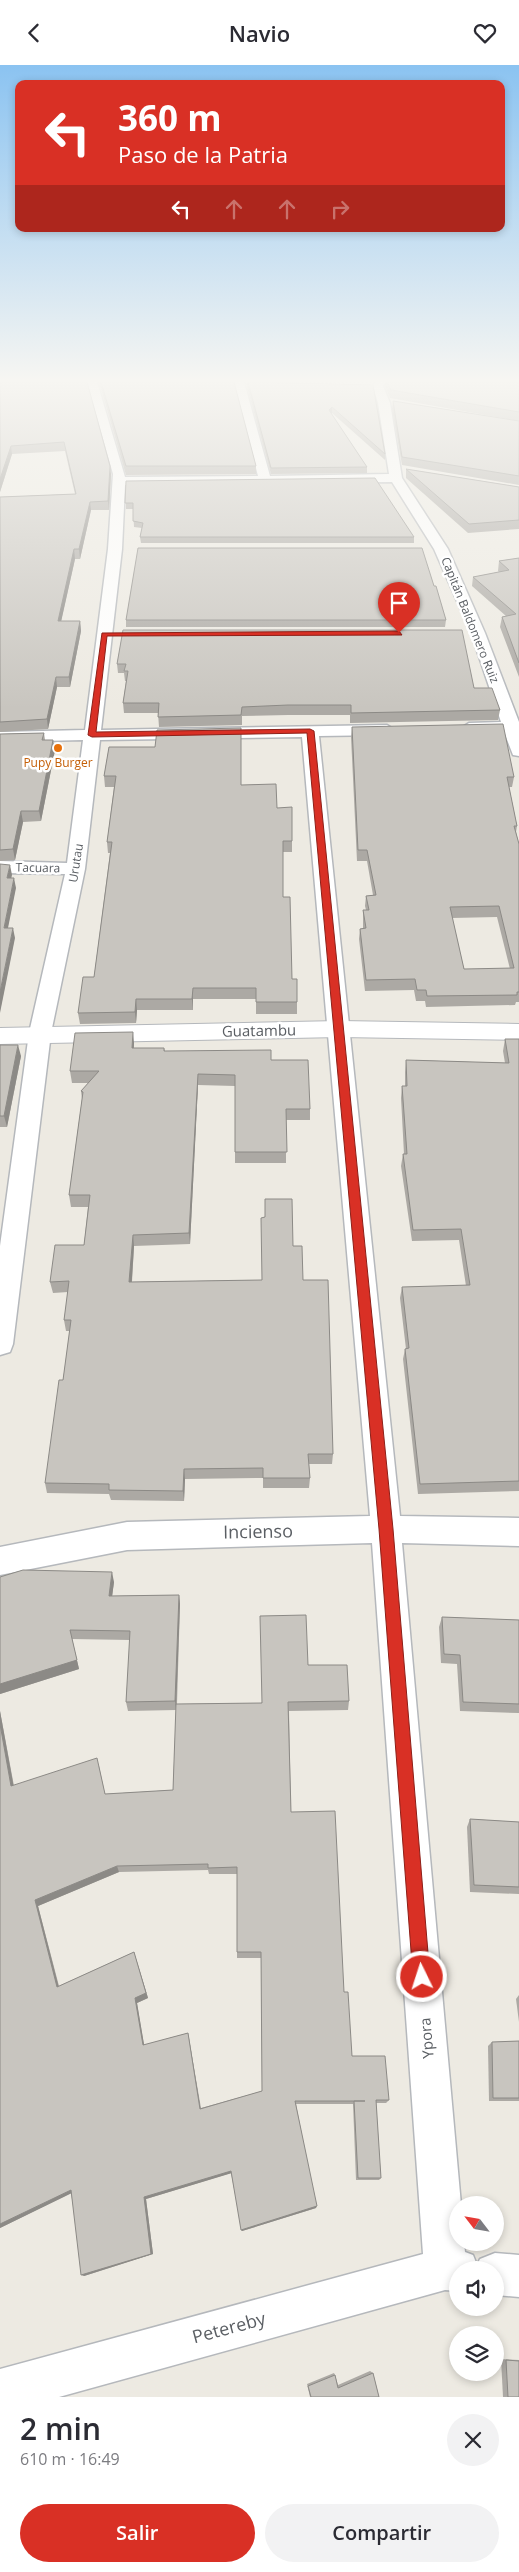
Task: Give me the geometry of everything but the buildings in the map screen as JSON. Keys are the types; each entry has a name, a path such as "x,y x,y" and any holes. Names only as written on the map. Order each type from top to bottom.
{"street":[{"name":"Urutau","path":"0,1344 40,1033 76,869 104,634 120,549 119,491"},
{"name":"Capitán Baldomero Ruiz","path":"408,491 441,549 478,633 516,727 519,751"},
{"path":"421,549 441,549"},
{"path":"458,633 478,633"},
{"path":"104,634 124,634"},
{"path":"454,728 516,727"},
{"path":"0,737 406,729"},
{"name":"Ypora","path":"310,731 340,1029 451,2261"},
{"name":"Tacuara","path":"0,867 76,869"},
{"name":"Guatambu","path":"0,1036 40,1033 340,1029 519,1032"},
{"name":"Incienso","path":"0,1561 127,1536 386,1529 519,1532"},
{"name":"Petereby","path":"0,2391 449,2270"},
{"path":"504,2275 519,2276"}],"place":[{"name":"Pupy Burger","path":"58,748"}],"route":[{"path":"399,633 104,634 92,735 310,731 340,1029 386,1529 422,1977"}]}
